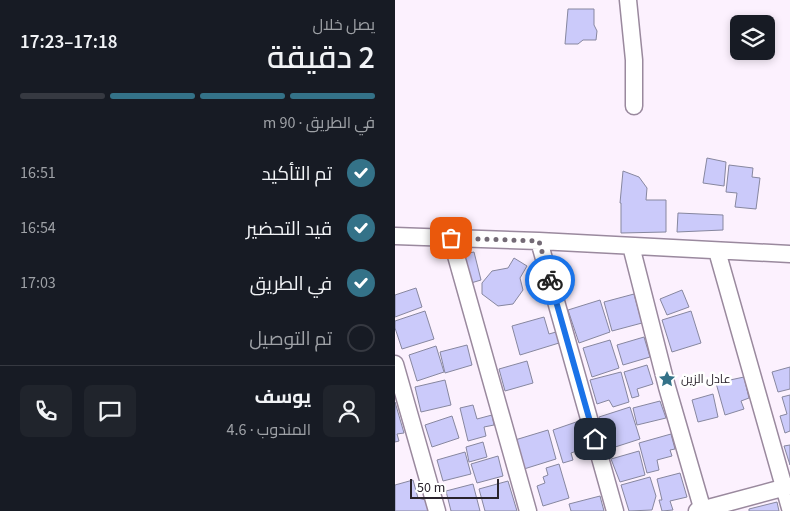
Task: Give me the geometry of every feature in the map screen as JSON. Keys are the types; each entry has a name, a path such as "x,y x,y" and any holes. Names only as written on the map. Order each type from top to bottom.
{"street":[{"path":"628,0 634,60 634,106"},
{"path":"395,236 539,241 790,254"},
{"path":"451,238 528,511"},
{"path":"539,241 615,511"},
{"path":"631,246 701,511 787,487"},
{"path":"717,251 787,487 790,508"},
{"path":"395,364 398,385 437,511"}],"building":[{"path":"568,9 594,9 594,25 597,31 596,40 583,40 578,44 565,44"},
{"path":"707,158 726,162 724,186 703,183"},
{"path":"729,165 753,168 752,177 760,178 756,209 735,207 737,193 726,192"},
{"path":"623,171 639,177 647,188 646,200 666,200 666,232 621,233 620,203"},
{"path":"678,213 723,215 723,230 677,232"},
{"path":"474,252 481,280 471,283 464,254"},
{"path":"514,258 527,266 520,278 523,290 513,304 498,306 482,294 482,283 492,271 508,268"},
{"path":"416,288 422,307 395,317 395,295"},
{"path":"682,290 689,307 667,315 660,299"},
{"path":"634,294 642,323 612,331 604,302"},
{"path":"600,300 610,332 579,343 568,310"},
{"path":"425,311 434,339 402,349 395,328 395,321"},
{"path":"691,311 701,343 672,352 662,320"},
{"path":"544,317 549,334 556,332 559,343 520,355 512,326"},
{"path":"644,337 650,357 623,365 617,345"},
{"path":"610,340 619,368 592,377 583,348"},
{"path":"467,345 472,365 445,373 440,352"},
{"path":"436,346 444,372 417,381 409,355"},
{"path":"527,361 533,383 505,391 499,369"},
{"path":"647,365 653,384 637,389 639,396 632,398 624,372"},
{"path":"790,367 790,389 778,392 772,372"},
{"path":"621,372 629,402 613,407 609,400 597,404 590,380"},
{"path":"744,377 749,398 741,401 744,409 725,415 716,383"},
{"path":"445,380 451,405 421,412 415,387"},
{"path":"713,394 718,417 698,422 692,400"},
{"path":"790,395 790,431 785,433 780,416 787,414 782,397"},
{"path":"660,401 666,418 637,425 633,408"},
{"path":"395,402 404,433 397,434 399,441 395,442"},
{"path":"473,405 477,419 492,415 494,425 484,427 486,436 468,441 460,408"},
{"path":"630,407 640,439 609,449 599,417"},
{"path":"452,416 459,438 432,447 425,425"},
{"path":"579,421 588,447 571,453 573,460 563,463 553,430"},
{"path":"548,430 556,459 524,469 515,440"},
{"path":"671,434 675,449 670,450 672,456 657,460 659,470 647,473 639,443"},
{"path":"483,442 487,457 469,462 466,447"},
{"path":"790,445 790,465 784,446"},
{"path":"639,451 645,475 620,482 611,459"},
{"path":"465,452 471,474 443,481 437,460"},
{"path":"498,456 503,476 477,483 471,464"},
{"path":"559,464 569,498 543,506 537,486 545,483 543,477 548,475 546,468"},
{"path":"680,473 687,497 670,501 673,510 662,511 659,500 662,500 657,479"},
{"path":"650,477 656,496 652,510 629,511 621,485"},
{"path":"413,480 418,498 429,501 429,511 395,511 395,485"},
{"path":"508,481 517,511 485,511 479,489"},
{"path":"473,484 480,511 451,511 446,491"},
{"path":"600,496 604,511 571,511 569,504"},
{"path":"777,502 779,511 749,511 749,509"}],"way so far":[{"path":"451,238 539,241 550,280"}],"place":[{"name":"عادل الزين","path":"667,379"}],"route":[{"path":"550,280 595,439"}]}
